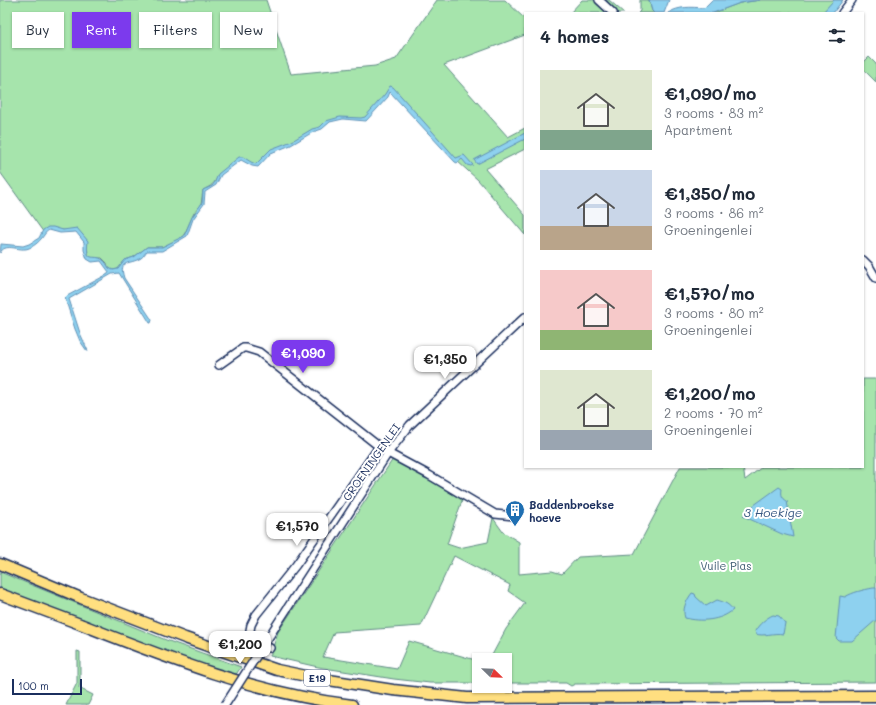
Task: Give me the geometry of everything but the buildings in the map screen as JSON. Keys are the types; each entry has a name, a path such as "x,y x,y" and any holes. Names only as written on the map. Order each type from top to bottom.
{"highway":[{"name":"E19","path":"0,564 81,598 277,670 393,690 467,698 876,696"},
{"name":"E19","path":"0,594 191,667 246,684 299,697 352,705"}],"street":[{"path":"599,0 611,12"},
{"path":"843,12 852,0"},
{"path":"864,261 869,266 876,278"},
{"name":"GROENINGENLEI","path":"225,705 388,453 410,425 524,318"},
{"path":"219,364 243,348 259,352 380,448 429,474 495,514 514,516"},
{"path":"270,648 256,642 252,636 250,630 256,615 296,565 367,463 378,448 380,448"}],"green space":[{"path":"0,0 266,0 270,12 220,12 220,48 277,48 277,33 291,74 375,66 396,59 437,0 505,0 524,18 524,35 444,65 508,137 524,129 524,150 485,169 524,214 524,234 478,180 457,161 392,89 365,119 342,118 331,121 322,128 312,130 297,140 270,152 255,166 242,158 218,175 216,181 203,190 201,205 194,213 185,233 181,238 162,247 147,247 134,257 125,260 118,269 112,270 102,258 89,258 87,246 77,231 46,229 44,233 0,172"},
{"path":"582,0 609,0 623,12 571,12"},
{"path":"640,0 649,0 653,12 639,12"},
{"path":"760,0 843,0 832,12 716,12 740,3"},
{"path":"869,57 876,64 876,82 864,70 864,62"},
{"name":"Vuile Plas","path":"864,379 876,379 876,682 575,684 571,686 566,683 512,683 512,653 493,653 506,629 525,603 508,591 510,585 454,556 421,626 334,632 323,657 397,669 409,641 472,659 472,683 430,683 394,679 318,667 270,656 278,632 395,456 464,495 447,544 459,548 488,542 493,518 503,532 519,542 519,574 552,571 562,574 578,557 634,554 679,468 743,468 745,480 761,468 864,468"},
{"path":"0,572 166,640 241,667 235,676 88,623 0,588"},
{"path":"77,651 80,652 79,688 93,695 88,705 66,705 77,683"}],"water":[{"path":"649,0 669,0 664,12 652,11"},
{"path":"712,0 760,0 740,3 716,12 670,12 681,8 704,8"},
{"path":"834,0 843,0 834,12 823,12"},
{"path":"390,86 393,87 456,158 464,155 473,165 467,165 462,159 457,163 455,162 390,92 388,97 366,121 343,119 330,122 322,129 313,132 291,145 271,153 258,167 252,166 241,160 221,175 216,185 205,192 204,204 193,219 187,236 162,251 147,251 141,258 124,265 124,278 152,320 151,323 119,273 112,274 69,299 80,333 88,351 80,341 65,298 108,274 109,272 101,261 92,262 87,259 84,250 84,242 76,232 60,233 49,230 34,246 27,249 5,248 0,253 1,244 23,246 29,244 39,238 43,230 48,227 63,230 77,228 88,241 87,248 89,256 100,258 109,268 113,270 118,269 125,260 134,257 147,247 162,247 184,236 192,217 202,203 203,190 212,186 218,174 239,157 243,157 256,164 271,149 292,141 312,129 320,127 326,121 340,117 365,117"},
{"path":"524,134 524,140 477,164 474,160"},
{"name":"3 Hoekige","path":"779,487 782,489 782,495 787,501 793,537 782,534 743,516 750,508"},
{"path":"876,588 876,620 852,641 839,641 836,638 840,596 845,597 855,592"},
{"path":"692,593 695,594 696,597 706,606 717,600 730,606 733,610 728,614 710,620 685,618 685,605"},
{"path":"773,615 779,616 785,623 783,634 756,634 755,631 759,626"}],"place":[{"name":"Baddenbroekse hoeve","path":"515,527"}]}
